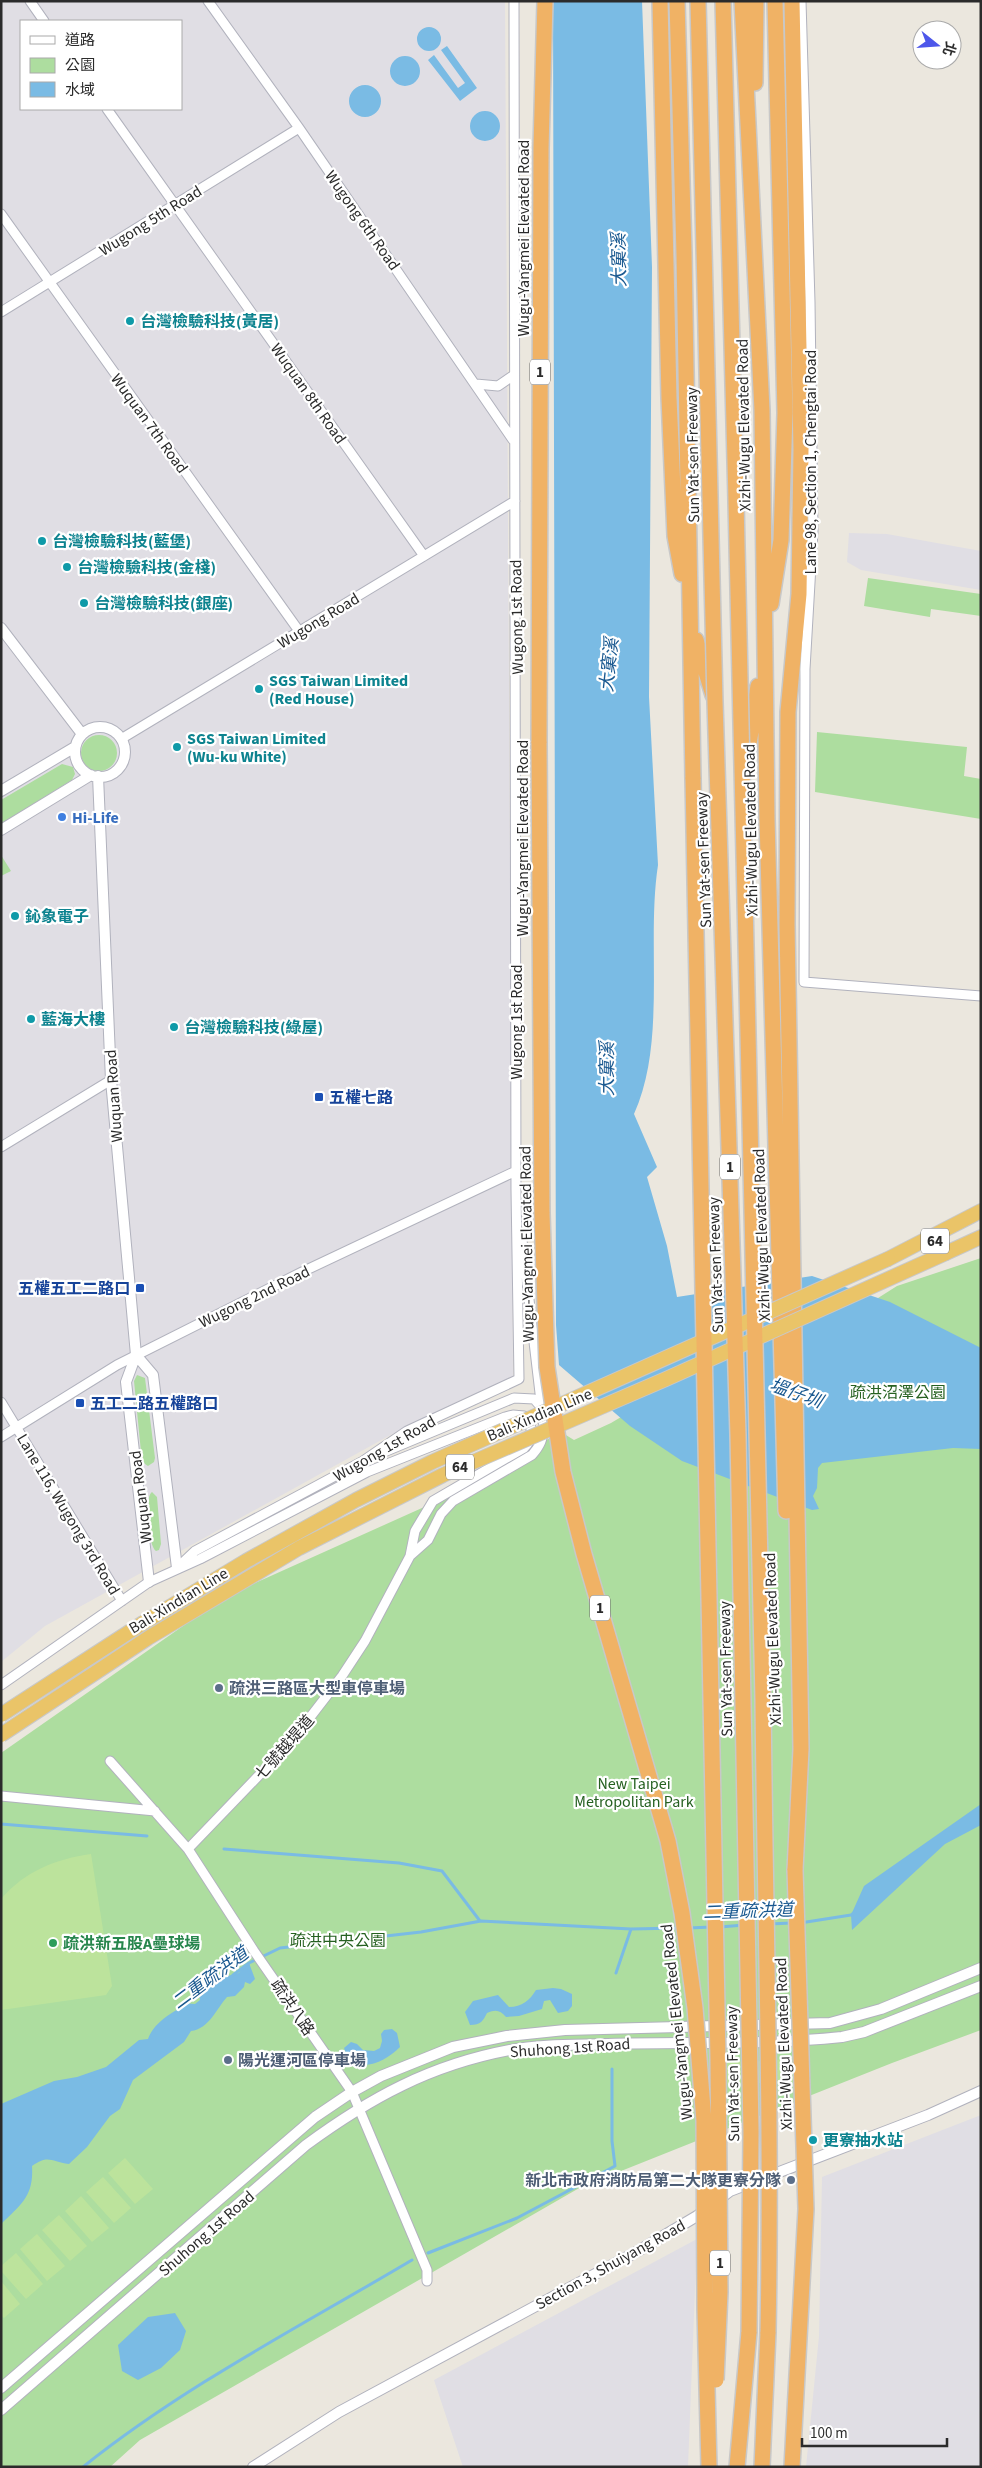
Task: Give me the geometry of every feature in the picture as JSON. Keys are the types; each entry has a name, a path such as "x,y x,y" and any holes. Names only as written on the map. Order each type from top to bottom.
{"highway":[{"name":"Wugu-Yangmei Elevated Road","path":"545,1 541,148 538,743 542,1223 547,1366 563,1472 584,1554 668,1841 682,1913 695,2008 704,2121 705,2309 710,2467"},
{"path":"660,1 669,398 675,536 691,624 716,702"},
{"name":"1","path":"677,1 684,263 717,2049 720,2292 710,2467"},
{"name":"Sun Yat-sen Freeway","path":"698,1 738,1465 751,2132 748,2332 737,2467"},
{"name":"1","path":"722,1 756,1216 770,2221 768,2332 762,2467"},
{"name":"Xizhi-Wugu Elevated Road","path":"742,1 762,410 767,819 806,2209 792,2467"},
{"path":"752,175 756,1"},
{"path":"743,781 781,540 785,414 774,1"},
{"path":"792,1 802,449 799,594 788,731 790,1153 801,1749 795,1870"},
{"path":"888,1260 981,1210"},
{"name":"Bali-Xindian Line","path":"1,1714 94,1653 196,1590 365,1496 432,1462 888,1260 981,1222"},
{"name":"Bali-Xindian Line","path":"1,1735 148,1638 298,1548 443,1475 675,1375 981,1237"},
{"path":"946,1253 981,1242"}],"street":[{"path":"30,1 43,20"},
{"name":"Wugong 6th Road","path":"208,1 299,128 514,441"},
{"name":"Wugong 1st Road","path":"177,1568 195,1551 363,1461 407,1431 519,1379 516,1190 514,1"},
{"name":"Lane 98, Section 1, Chengtai Road","path":"801,1 810,302 813,531 805,669 804,982 981,996"},
{"name":"Wuquan 8th Road","path":"108,110 424,556"},
{"name":"Wugong 5th Road","path":"1,312 299,128"},
{"name":"Wuquan 7th Road","path":"1,214 299,631"},
{"path":"476,384 498,386 514,375"},
{"name":"Wugong Road","path":"121,739 515,501"},
{"path":"1,628 82,734"},
{"path":"1,791 75,746 82,734 93,728 106,727 121,739 124,751 121,764 111,773 95,776 1,830"},
{"path":"75,746 76,761 80,767 95,776"},
{"name":"Wuquan Road","path":"95,776 111,1080 136,1355 126,1382 150,1582"},
{"path":"1,1147 111,1080"},
{"name":"Wugong 2nd Road","path":"1,1437 136,1355 302,1272 516,1171"},
{"name":"七號越堤道","path":"410,1556 428,1540 442,1514 453,1501 532,1455 539,1447 544,1427 516,1190"},
{"name":"Wuquan Road","path":"136,1355 153,1375 177,1568"},
{"path":"363,1461 514,1398 534,1399 542,1408"},
{"name":"Lane 116, Wugong 3rd Road","path":"1,1402 122,1601"},
{"name":"七號越堤道","path":"188,1849 291,1742 365,1641 410,1556 415,1531 433,1501 524,1448 530,1442 532,1433 530,1422 524,1416 514,1414 367,1472"},
{"name":"Wugong 1st Road","path":"1,1685 150,1582 200,1559 367,1472"},
{"name":"疏洪八路","path":"110,1760 188,1849 254,1951 352,2092 357,2109 427,2270 427,2281"},
{"path":"1,1796 155,1811"},
{"name":"Shuhong 1st Road","path":"1,2388 315,2117 352,2092 412,2062 453,2047 507,2036 566,2030 830,2023 881,2009 981,1968"},
{"name":"Shuhong 1st Road","path":"1,2410 306,2146 357,2109 417,2078 464,2061 511,2050 583,2045 817,2040 842,2037 864,2032 981,1986"},
{"name":"Section 3, Shuiyang Road","path":"254,2467 339,2412 638,2251 697,2216 730,2191 928,2115 981,2091"}],"shaded area":[{"path":"1,1 505,1 513,1379 467,1397 394,1433 45,1626 1,1662"},
{"path":"849,533 887,534 981,551 981,590 861,570 847,562"},
{"path":"981,2115 981,2467 806,2467 819,2336 822,2177"},
{"path":"697,2239 688,2467 463,2467 434,2380"}],"green space":[{"path":"868,578 981,594 981,616 931,609 930,617 864,606"},
{"path":"817,732 967,747 964,776 981,779 981,819 815,792"},
{"path":"99,735 112,740 117,753 112,766 99,771 86,766 81,753 86,740"},
{"path":"62,764 73,767 75,774 72,780 1,824 1,800"},
{"path":"1,855 11,871 1,876"},
{"name":"疏洪中央公園","path":"981,1258 981,2030 892,2063 581,2187 140,2440 110,2467 1,2467 1,1753 226,1596 442,1499 561,1432 574,1440 611,1423 683,1380 848,1317 897,1286"},
{"path":"137,1375 145,1378 155,1458 154,1462 148,1466 142,1462 134,1381"},
{"path":"152,1492 157,1497 161,1544 159,1550 156,1551 151,1540 148,1522 148,1503"},
{"name":"疏洪新五股A壘球場","path":"91,1854 112,1986 106,1995 1,2010 1,1899 20,1881 42,1868 66,1859"},
{"path":"806,2059 807,2081 765,2083 765,2060"},
{"path":"760,2061 761,2083 720,2084 719,2062"},
{"path":"125,2158 153,2189 135,2204 108,2173"},
{"path":"103,2177 131,2208 114,2223 86,2192"},
{"path":"81,2196 109,2228 92,2242 65,2211"},
{"path":"59,2215 87,2246 70,2261 42,2230"},
{"path":"37,2234 65,2266 47,2281 20,2249"},
{"path":"16,2253 43,2284 26,2299 1,2271 1,2266"},
{"path":"1,2281 20,2304 4,2318 1,2315"}],"water":[{"path":"553,1 642,1 652,267 649,697 658,865 655,895 653,1024 644,1086 634,1114 657,1167 647,1177 667,1246 677,1297 812,1276 890,1302 981,1348 981,1449 953,1448 822,1463 818,1468 817,1488 813,1496 819,1509 812,1510 682,1461 630,1426 559,1365 556,1325"},
{"path":"429,27 438,30 441,39 438,48 429,51 420,48 417,39 420,30"},
{"path":"447,46 477,88 460,101 428,60 434,55 458,88 465,83 441,50"},
{"path":"405,56 416,60 420,71 416,82 405,86 394,82 390,71 394,60"},
{"path":"365,85 376,90 381,101 376,112 365,117 354,112 349,101 354,90"},
{"path":"485,111 495,116 500,126 495,136 485,141 475,136 470,126 475,116"},
{"path":"981,1804 981,1825 945,1844 852,1930 851,1915 864,1886"},
{"path":"249,1963 255,1979 250,1984 245,1982 244,1987 235,1996 227,1997 208,2022 191,2031 184,2042 133,2080 120,2109 110,2116 87,2147 69,2164 42,2160 32,2166 31,2185 25,2199 1,2224 1,2104 54,2081 77,2077 106,2067 139,2040 148,2039 157,2025 165,2017 179,2009 181,2003 195,2004 200,2000 199,1995 209,1987 222,1979 239,1973 244,1965"},
{"path":"553,1988 572,1994 572,2006 568,2011 558,2013 550,2000 544,2001 542,2009 519,2016 506,2017 498,2011 490,2012 487,2013 483,2020 474,2025 470,2025 465,2012 473,2001 498,1995 509,2007 514,2007 525,2002 536,1990"},
{"path":"392,2029 397,2033 400,2047 389,2056 376,2063 363,2065 349,2061 344,2048 351,2042 357,2044 363,2050 374,2051 380,2048 381,2034 384,2030"},
{"path":"175,2313 186,2331 180,2350 161,2368 138,2380 122,2371 118,2345 148,2317"}],"waterway":[{"path":"1,1824 147,1836"},
{"name":"二重疏洪道","path":"224,1849 399,1863 442,1871 480,1921"},
{"name":"二重疏洪道","path":"800,1923 851,1915 855,1912"},
{"name":"二重疏洪道","path":"233,1975 249,1963 280,1948 421,1932 481,1921 631,1929 679,1928"},
{"name":"二重疏洪道","path":"770,1924 791,1923"},
{"name":"二重疏洪道","path":"720,1927 744,1925"},
{"name":"二重疏洪道","path":"688,1928 712,1927"},
{"path":"616,1973 631,1929"},
{"path":"428,2253 517,2218 615,2166 612,2141 612,2069"},
{"path":"83,2467 161,2410 202,2383 412,2260"}],"place":[{"name":"台灣檢驗科技(黃居)","path":"130,321"},
{"name":"台灣檢驗科技(藍堡)","path":"42,541"},
{"name":"台灣檢驗科技(金棧)","path":"67,567"},
{"name":"台灣檢驗科技(銀座)","path":"84,603"},
{"name":"SGS Taiwan Limited (Red House)","path":"259,689"},
{"name":"SGS Taiwan Limited (Wu-ku White)","path":"177,747"},
{"name":"Hi-Life","path":"62,817"},
{"name":"鈊象電子","path":"15,916"},
{"name":"藍海大樓","path":"31,1019"},
{"name":"台灣檢驗科技(綠屋)","path":"174,1027"},
{"name":"五權七路","path":"319,1097"},
{"name":"五權五工二路口","path":"140,1288"},
{"name":"五工二路五權路口","path":"80,1403"},
{"name":"疏洪三路區大型車停車場","path":"219,1688"},
{"name":"疏洪新五股A壘球場","path":"53,1943"},
{"name":"陽光運河區停車場","path":"228,2060"},
{"name":"更寮抽水站","path":"813,2140"},
{"name":"新北市政府消防局第二大隊更寮分隊","path":"791,2180"}],"water label":[{"name":"大窠溪","path":"619,260"},
{"name":"大窠溪","path":"609,665"},
{"name":"大窠溪","path":"607,1069"},
{"name":"塭仔圳","path":"796,1393"}],"park label":[{"name":"疏洪沼澤公園","path":"898,1392"},
{"name":"New Taipei Metropolitan Park","path":"634,1792"}]}
